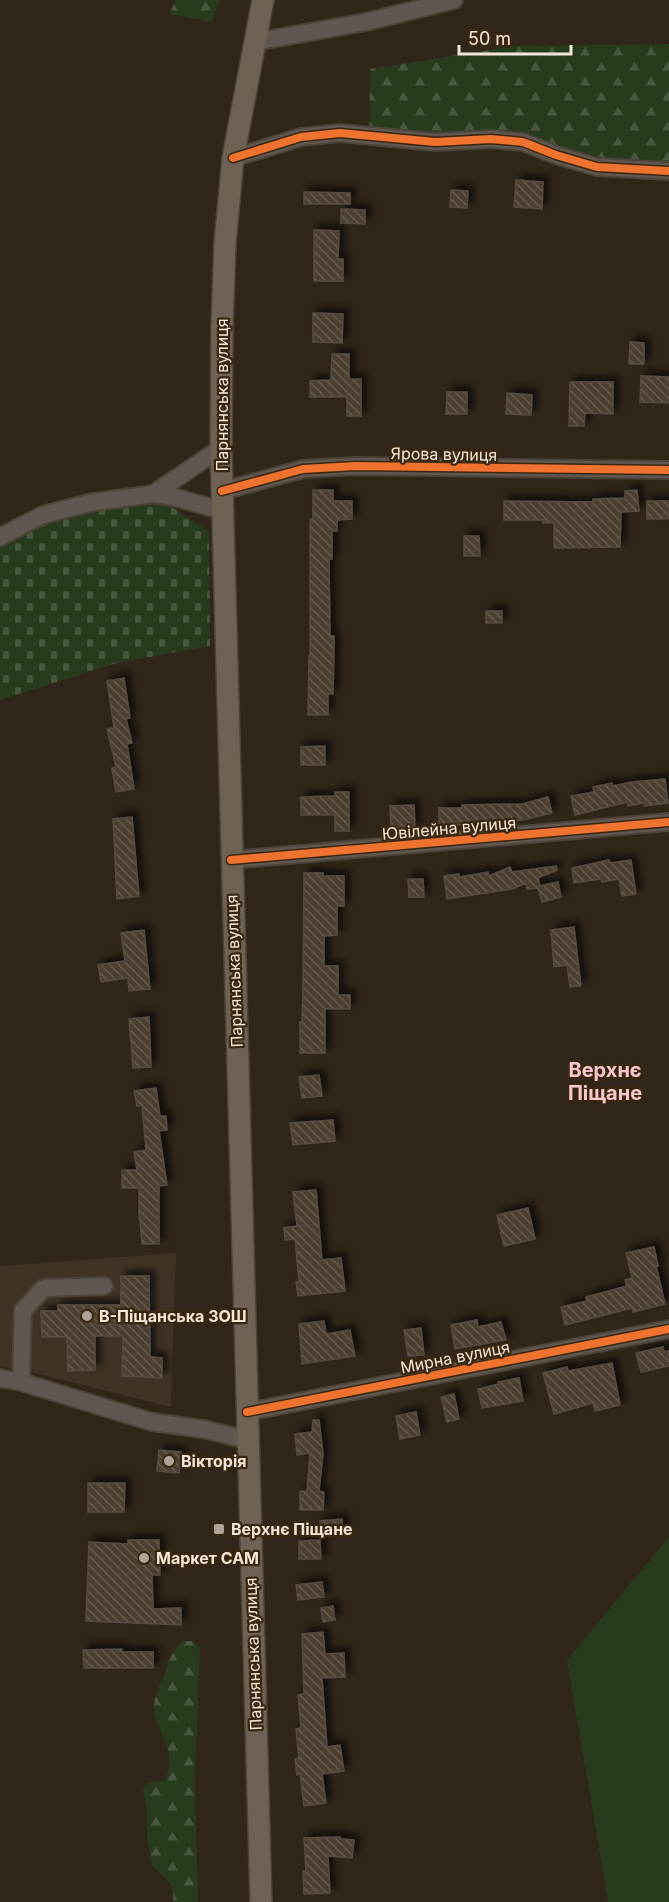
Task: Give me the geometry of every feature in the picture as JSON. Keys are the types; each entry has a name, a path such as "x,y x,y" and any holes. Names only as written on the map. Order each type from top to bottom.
{"main road":[{"name":"Парнянська вулиця","path":"261,1902 220,448 224,267 233,159 263,0"}],"street":[{"path":"255,42 366,22 454,0"},
{"path":"233,159 301,137 340,133 435,142 491,139 523,142 597,167 669,171"},
{"path":"153,494 220,448"},
{"name":"Ярова вулиця","path":"222,501 303,469 356,466 669,470"},
{"path":"0,537 43,515 89,503 153,494 222,501"},
{"name":"Ювілейна вулиця","path":"231,860 669,822"},
{"path":"21,1382 23,1310 45,1288 104,1286"},
{"name":"Мирна вулиця","path":"247,1412 669,1329"},
{"path":"0,1378 21,1382 152,1422 203,1429 248,1440"}],"shaded area":[{"name":"В-Піщанська ЗОШ","path":"176,1253 171,1407 31,1372 0,1367 0,1266"}],"green space":[{"path":"175,0 220,0 212,22 170,14"},
{"path":"669,44 669,171 646,170 523,142 369,136 370,69 515,46"},
{"path":"153,494 209,532 210,646 117,663 0,700 0,537 43,515"},
{"path":"669,1537 669,1902 608,1902 567,1660"},
{"path":"183,1641 192,1641 200,1647 195,1783 198,1902 173,1902 170,1883 152,1865 143,1790 148,1782 165,1781 169,1768 167,1748 154,1714 154,1704 171,1655"}],"building":[{"path":"516,180 543,182 542,209 514,207"},
{"path":"451,190 468,191 467,208 450,207"},
{"path":"304,192 350,193 350,204 304,204"},
{"path":"341,209 365,210 365,224 341,223"},
{"path":"314,230 339,231 338,259 343,259 343,281 314,281"},
{"path":"313,313 343,314 342,343 313,342"},
{"path":"630,342 644,343 644,364 629,364"},
{"path":"332,354 349,354 349,379 361,379 361,416 347,416 347,397 310,397 310,381 331,380"},
{"path":"641,376 669,377 669,403 640,402"},
{"path":"570,382 613,382 613,414 585,413 584,426 569,426"},
{"path":"447,392 467,392 467,414 446,414"},
{"path":"507,393 532,395 531,415 506,414"},
{"path":"313,490 333,490 333,501 352,501 352,519 337,520 337,531 332,531 332,559 329,559 330,636 334,636 333,694 328,694 328,715 308,715 310,519 313,519"},
{"path":"637,490 639,511 621,512 620,547 554,548 554,523 543,523 543,520 504,520 504,501 593,502 593,499 625,498 625,491"},
{"path":"647,501 669,501 669,519 647,519"},
{"path":"464,536 479,536 480,556 464,556"},
{"path":"486,611 502,611 502,623 486,623"},
{"path":"124,678 130,718 126,719 132,743 127,744 134,789 116,792 112,768 116,767 107,729 114,728 107,681"},
{"path":"325,746 325,765 301,765 301,747"},
{"path":"665,779 668,803 628,806 627,802 575,815 571,796 594,792 593,787 612,783 613,786"},
{"path":"335,792 349,792 349,831 335,831 335,815 301,815 301,797 335,796"},
{"path":"548,797 552,813 506,822 506,825 450,825 450,829 439,829 439,808 462,808 462,805 522,804"},
{"path":"414,805 415,828 391,830 390,806"},
{"path":"132,817 139,896 117,899 113,819"},
{"path":"609,860 610,863 631,860 636,894 622,896 619,879 574,883 572,868"},
{"path":"556,866 557,870 538,878 540,886 558,882 561,897 542,902 538,888 527,889 526,883 512,889 447,899 444,876 459,874 459,877 488,872 489,876 510,867 512,872"},
{"path":"304,873 344,876 344,906 337,906 337,935 324,936 324,966 338,966 338,995 350,995 350,1009 325,1009 325,1053 300,1053"},
{"path":"408,879 423,879 424,897 409,897"},
{"path":"574,927 581,986 570,987 567,965 554,967 551,930"},
{"path":"144,930 150,989 129,991 128,978 101,982 98,965 125,961 121,933"},
{"path":"149,1017 151,1067 133,1068 129,1019"},
{"path":"319,1075 322,1096 302,1098 299,1077"},
{"path":"156,1088 160,1116 166,1116 167,1130 159,1131 167,1185 159,1186 159,1244 142,1244 139,1188 122,1188 122,1170 137,1170 134,1152 146,1150 142,1105 137,1106 134,1091"},
{"path":"333,1120 335,1141 293,1145 290,1123"},
{"path":"316,1190 322,1260 341,1258 345,1291 298,1296 295,1239 285,1240 284,1228 297,1226 293,1192"},
{"path":"528,1208 535,1239 504,1246 497,1215"},
{"path":"654,1247 665,1304 633,1312 632,1308 565,1325 561,1307 587,1301 586,1297 627,1286 625,1280 632,1278 626,1253"},
{"path":"121,1276 149,1276 150,1357 162,1358 162,1378 122,1376 123,1336 95,1336 95,1370 68,1371 67,1337 42,1337 41,1311 58,1311 58,1305 121,1305"},
{"path":"477,1320 478,1327 501,1322 506,1340 455,1349 451,1325"},
{"path":"324,1321 326,1334 350,1330 355,1356 302,1364 299,1324"},
{"path":"421,1328 424,1355 408,1356 404,1330"},
{"path":"663,1347 664,1352 669,1351 669,1366 641,1372 636,1353"},
{"path":"612,1363 620,1405 595,1411 593,1403 554,1414 543,1373 567,1367 568,1371"},
{"path":"519,1378 523,1401 482,1408 478,1389"},
{"path":"454,1394 459,1419 447,1422 441,1397"},
{"path":"416,1412 420,1435 400,1439 396,1416"},
{"path":"313,1420 319,1420 323,1454 319,1491 324,1492 323,1510 300,1510 300,1491 307,1491 310,1453 297,1455 295,1434 312,1432"},
{"name":"Вікторія","path":"159,1450 181,1452 179,1473 157,1471"},
{"path":"88,1483 125,1483 124,1512 88,1512"},
{"path":"342,1519 343,1533 321,1535 320,1521"},
{"path":"128,1540 159,1540 160,1575 152,1575 153,1609 181,1608 181,1625 86,1621 89,1542 128,1544"},
{"path":"320,1540 321,1559 299,1559 299,1541"},
{"path":"322,1582 324,1597 298,1600 296,1585"},
{"path":"333,1606 335,1620 323,1622 321,1608"},
{"path":"323,1632 325,1654 344,1653 345,1677 322,1678 327,1747 340,1745 344,1771 322,1774 326,1803 304,1806 300,1774 297,1775 295,1759 299,1758 296,1729 301,1728 298,1695 304,1694 302,1634"},
{"path":"122,1649 122,1652 153,1652 153,1668 84,1668 83,1650"},
{"path":"340,1837 354,1840 352,1858 328,1856 330,1893 304,1894 303,1871 306,1871 304,1838"}],"cycle path":[{"path":"233,158 301,137 340,133 435,142 491,139 523,142 597,167 669,171"},
{"path":"222,491 303,469 356,466 669,470"},
{"path":"231,860 669,822"},
{"path":"247,1412 669,1329"}],"place":[{"name":"В-Піщанська ЗОШ","path":"87,1316"},
{"name":"Вікторія","path":"169,1461"},
{"name":"Верхнє Піщане","path":"219,1529"},
{"name":"Маркет САМ","path":"144,1558"}],"district":[{"name":"Верхнє Піщане","path":"605,1082"}]}
